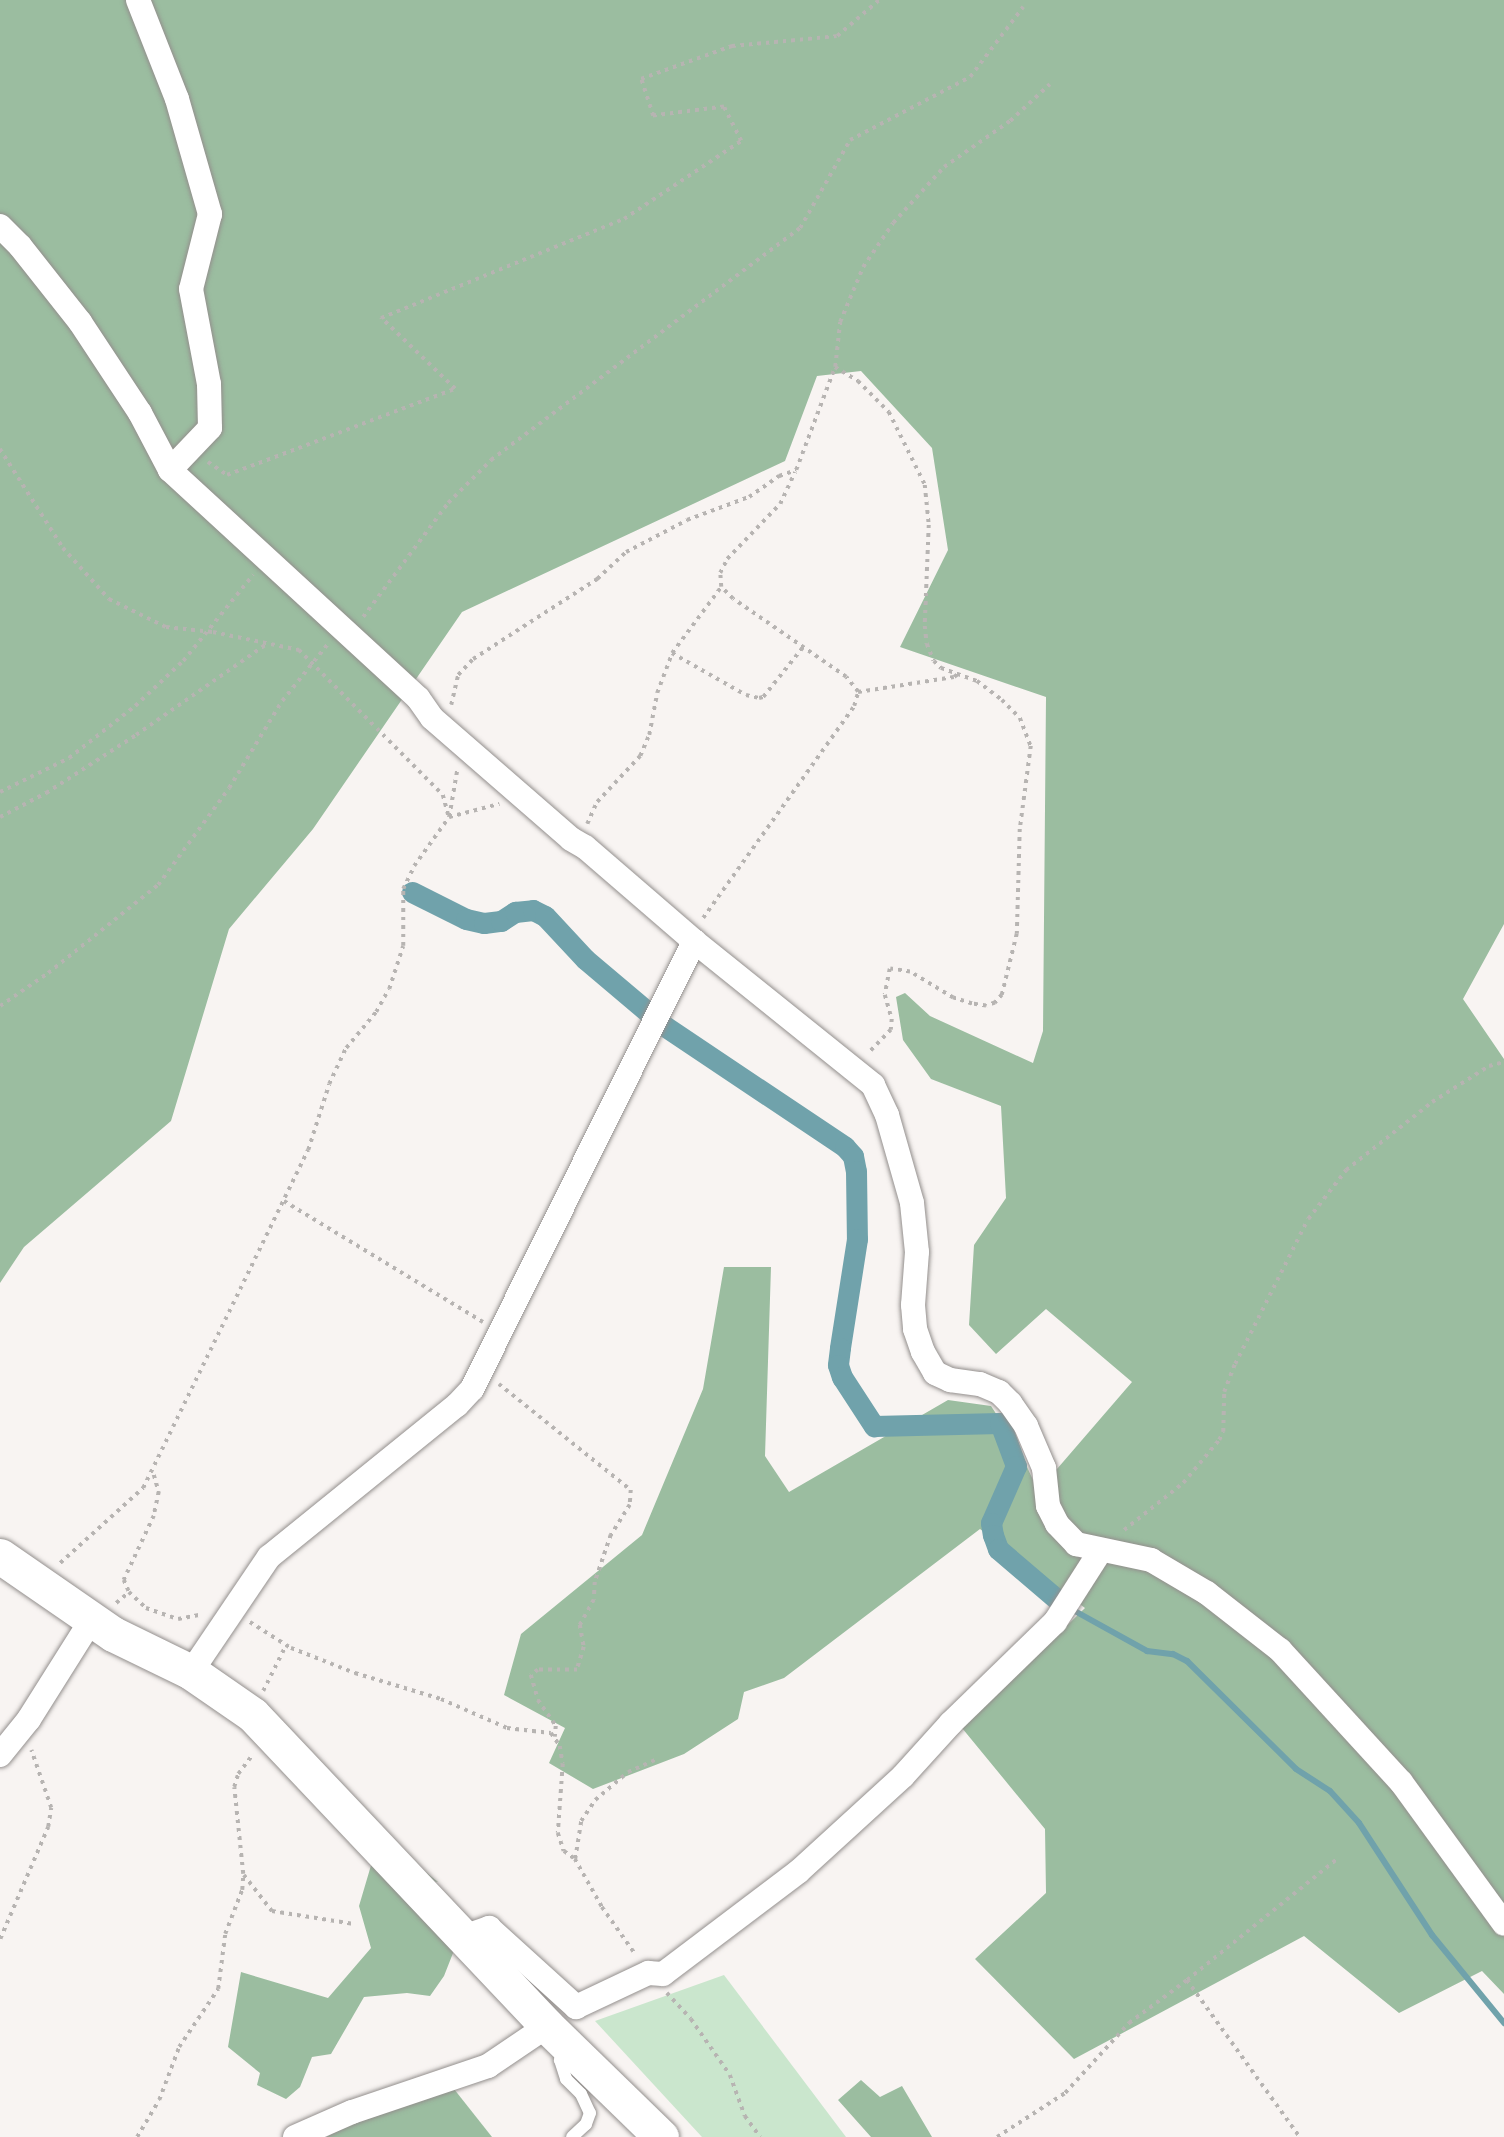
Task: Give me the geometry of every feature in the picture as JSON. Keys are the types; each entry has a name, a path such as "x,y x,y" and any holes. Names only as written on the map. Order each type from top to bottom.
{"street":[{"path":"138,0 177,99 210,214 191,289 209,384 210,428 170,470"},
{"path":"0,226 20,246 80,322 140,413 170,470 418,698 432,718 692,939 873,1085 887,1115 912,1203 916,1252 913,1305 915,1329 923,1352 935,1373 950,1380 980,1384 999,1392 1010,1403 1026,1426 1044,1468 1048,1506 1057,1524 1076,1544 1151,1560 1207,1593 1280,1650 1401,1782 1504,1924"},
{"path":"191,1672 237,1601 269,1558 457,1405 472,1389 692,939"},
{"path":"463,1937 489,1928 576,2007 648,1973 663,1974 798,1872 903,1776 951,1723 1055,1622 1101,1550"},
{"path":"0,1556 113,1634 191,1672 260,1724 556,2035 661,2137"},
{"path":"0,1755 25,1724 92,1619"},
{"path":"295,2137 352,2112 488,2066 556,2035"}],"lane":[{"path":"556,2035 566,2079 581,2094 590,2113 586,2124 572,2137"}],"path":[{"path":"189,450 227,475 455,389 381,318 624,219 741,141 724,107 653,116 641,79 732,46 837,36 878,0"},
{"path":"0,1006 48,973 158,886 229,788 282,701 343,631 355,625 368,612 448,503 491,460 800,228 850,140 970,77 1023,7"},
{"path":"835,367 858,381 889,412 925,485 929,524 927,644 933,661 978,681 1003,700 1020,718 1030,735 1031,746 1020,829 1017,934 1002,995 995,1003 986,1006 953,998 910,972 890,969 886,995 892,1019 891,1030 854,1069"},
{"path":"0,449 62,548 109,599 166,627 208,631 299,650 443,795 449,817 499,804 525,813 542,812"},
{"path":"579,844 597,802 640,756 649,735 657,692 672,653 721,587 720,573 727,559 780,504 796,470"},
{"path":"0,792 69,758 183,661 267,557"},
{"path":"721,587 846,677 858,691"},
{"path":"0,817 46,793 136,735 268,642"},
{"path":"672,653 746,695 763,697 803,647"},
{"path":"858,691 954,677 958,674"},
{"path":"692,939 854,706 858,691"},
{"path":"1101,1550 1183,1483 1219,1440 1223,1432 1224,1392 1235,1364 1308,1219 1346,1170 1432,1102 1489,1066 1504,1062"},
{"path":"284,1201 500,1332"},
{"path":"481,1370 631,1490 630,1505 611,1535 595,1582 594,1600 580,1625 584,1647 576,1670 538,1670 531,1675 538,1700 556,1726 555,1740"},
{"path":"154,1475 159,1492 154,1516 124,1580 129,1592 146,1608 178,1619 211,1612 228,1593 237,1601 251,1624 286,1644 355,1673 453,1704 507,1728 551,1733 561,1746 563,1764 558,1833 564,1852 575,1860 602,1907 648,1973 691,2019 730,2075 745,2116 760,2137"},
{"path":"137,2137 159,2101 179,2047 218,1989 225,1934 242,1890 243,1874 234,1787 260,1724 286,1644"},
{"path":"0,1939 48,1827 51,1808 28,1742 25,1724"},
{"path":"575,1860 576,1837 581,1821 595,1800 628,1772 655,1760"},
{"path":"997,2137 1065,2093 1129,2023 1187,1980 1337,1859"},
{"path":"243,1874 272,1911 354,1924"},
{"path":"1187,1980 1300,2137"}],"green space":[{"path":"0,0 1504,0 1504,924 1463,999 1504,1059 1504,1994 1482,1971 1399,2013 1304,1936 1074,2059 975,1959 1046,1893 1045,1829 962,1728 1085,1608 980,1529 784,1678 744,1692 738,1719 684,1754 593,1789 549,1763 565,1728 504,1695 521,1634 642,1535 703,1389 724,1267 771,1267 765,1456 789,1492 948,1400 991,1406 1018,1447 1038,1491 1132,1382 1046,1309 996,1354 969,1325 974,1245 1006,1198 1001,1106 931,1079 903,1040 896,997 905,993 930,1016 1033,1063 1043,1031 1046,697 900,647 948,550 932,448 861,371 817,376 785,461 462,612 313,829 229,929 171,1121 24,1247 0,1283"},
{"path":"380,1835 438,1882 412,1878 455,1948 444,1976 430,1996 407,1993 364,1997 331,2054 312,2057 300,2087 286,2099 257,2085 260,2073 228,2047 241,1972 328,1998 371,1948 359,1906"},
{"path":"724,1975 846,2137 702,2137 595,2021"},
{"path":"861,2080 880,2097 902,2086 932,2137 871,2137 838,2100"},
{"path":"454,2089 492,2137 326,2137 347,2126"}],"waterway":[{"path":"412,892 466,919 484,923 501,921 515,912 533,910 545,916 585,959 663,1025 845,1147 853,1156 856,1171 857,1239 838,1365 842,1377 874,1426 1000,1423 1016,1466 991,1523 993,1535 998,1549 1060,1602"},
{"path":"1073,1610 1147,1651 1173,1654 1187,1661 1296,1769 1330,1791 1359,1823 1432,1935 1504,2023"}]}
